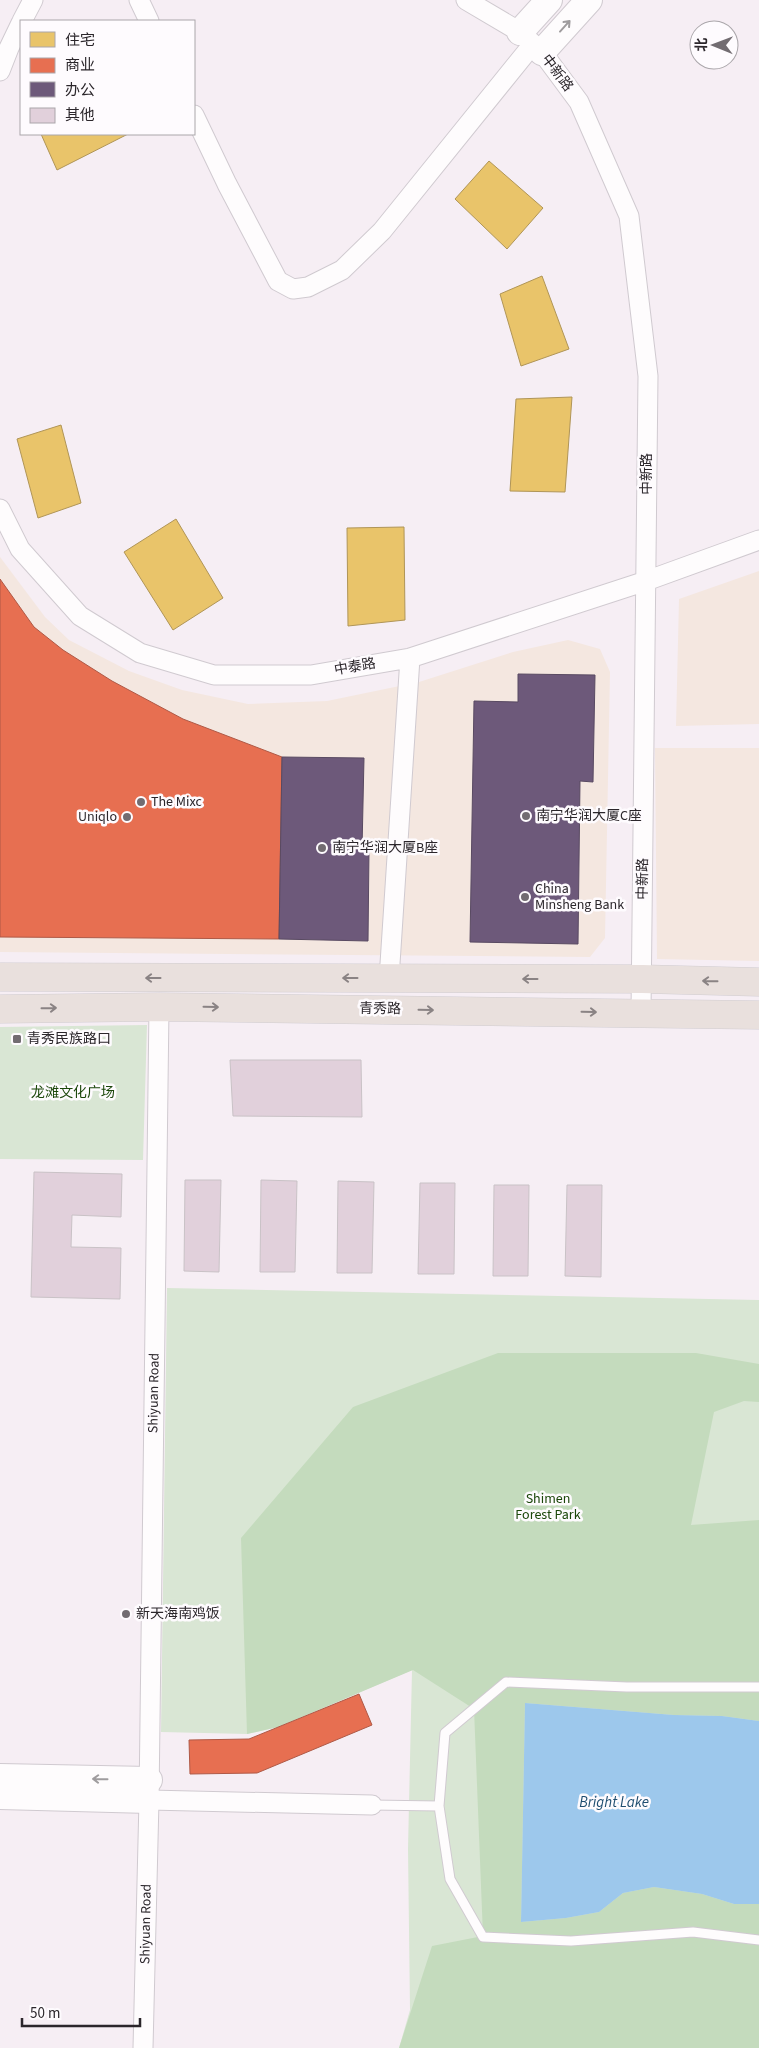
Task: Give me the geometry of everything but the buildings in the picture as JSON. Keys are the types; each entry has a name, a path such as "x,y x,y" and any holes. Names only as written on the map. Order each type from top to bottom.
{"main road":[{"path":"0,977 642,979 759,982"},
{"name":"青秀路","path":"0,1009 159,1006 759,1015"}],"street":[{"path":"23,20 33,0"},
{"path":"139,0 149,20"},
{"name":"中新路","path":"466,0 532,43 580,102 629,216 648,376 641,1012"},
{"path":"532,43 550,0"},
{"path":"195,117 227,184 278,281 293,289 308,287 342,270 382,231 532,43 589,0"},
{"path":"0,70 8,48 20,26"},
{"name":"中泰路","path":"0,509 20,549 80,616 140,653 214,675 311,675 410,658 646,581 759,540"},
{"path":"389,978 410,658"},
{"name":"Shiyuan Road","path":"143,2048 149,1790 159,1006"},
{"path":"0,1777 149,1790 372,1805"},
{"path":"0,1796 149,1790"}],"lane":[{"path":"759,1687 627,1687 506,1682 445,1733 439,1806 450,1879 483,1937 571,1940 692,1932 759,1940"},
{"path":"372,1805 439,1806"}],"shaded area":[{"path":"0,557 45,617 69,640 129,671 182,690 248,704 327,701 419,682 513,652 568,640 600,649 610,672 605,938 590,957 0,952"},
{"path":"759,571 759,724 676,726 679,599"},
{"path":"655,748 759,748 759,961 657,959"}],"green space":[{"name":"龙滩文化广场","path":"147,1025 143,1160 0,1159 0,1027"},
{"name":"Shimen Forest Park","path":"167,1288 759,1300 759,2048 399,2048 410,2010 408,1849 412,1670 278,1727 247,1734 161,1732"},
{"path":"498,1353 696,1353 759,1364 759,1402 744,1401 714,1412 691,1525 759,1520 759,1721 722,1716 674,1715 525,1703 521,1922 566,1918 599,1912 623,1893 654,1887 702,1894 734,1904 759,1904 759,2048 399,2048 432,1946 483,1936 474,1709 413,1670 278,1727 247,1734 241,1538 353,1407"}],"water":[{"name":"Bright Lake","path":"525,1703 674,1715 722,1716 759,1721 759,1904 734,1904 702,1894 654,1887 623,1893 599,1912 566,1918 521,1922"}],"place":[{"name":"The Mixc","path":"141,802"},
{"name":"南宁华润大厦C座","path":"526,816"},
{"name":"Uniqlo","path":"127,817"},
{"name":"南宁华润大厦B座","path":"322,848"},
{"name":"China Minsheng Bank","path":"525,897"},
{"name":"青秀民族路口","path":"17,1039"},
{"name":"新天海南鸡饭","path":"126,1614"}]}
